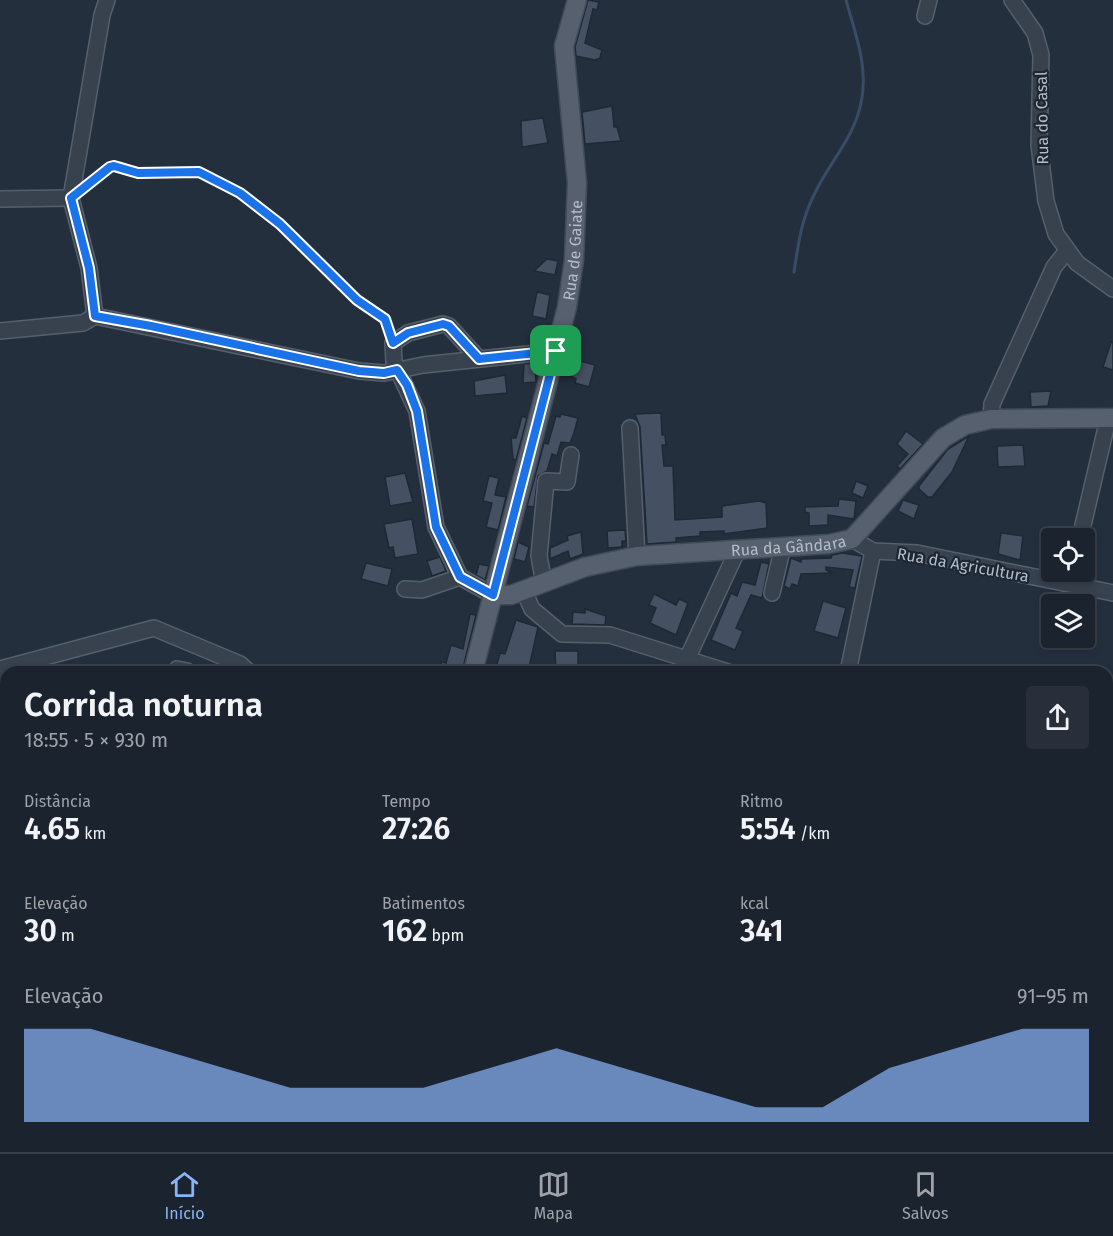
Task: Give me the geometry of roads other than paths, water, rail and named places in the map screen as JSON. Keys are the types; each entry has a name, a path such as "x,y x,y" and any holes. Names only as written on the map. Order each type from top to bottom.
{"main road":[{"name":"Rua de Gaiate","path":"475,666 567,307 574,260 577,183 564,46 577,0"},
{"name":"Rua da Gândara","path":"493,595 511,595 585,567 637,556 829,544 852,538 943,438 965,425 992,419 1110,418"}],"street":[{"path":"95,316 89,268 71,198 102,15 107,0"},
{"path":"925,16 929,0"},
{"name":"Rua do Casal","path":"1012,0 1035,33 1041,55 1039,145 1046,201 1056,234 1066,252 1113,289"},
{"path":"0,199 71,198"},
{"path":"992,419 992,404 1054,267 1066,252"},
{"path":"0,331 83,323 95,316 359,371 384,373 479,359 556,351"},
{"path":"479,359 449,326 443,324 408,333 393,343 397,370 407,385 417,411 436,527 460,577 493,595"},
{"path":"1082,528 1110,418"},
{"path":"630,428 637,556"},
{"path":"544,584 539,556 546,481 567,482 571,455"},
{"name":"Rua da Agricultura","path":"852,538 873,551 917,554 1041,573"},
{"path":"772,593 783,546"},
{"path":"524,591 532,609 562,634 610,635 684,666 738,549"},
{"path":"849,666 873,551"},
{"path":"405,589 422,590 460,577"},
{"name":"Rua da Agricultura","path":"1082,582 1113,593"},
{"path":"11,666 154,628 242,666"}],"waterway":[{"path":"794,272 809,206 853,128 861,103 862,64 846,0"}]}
